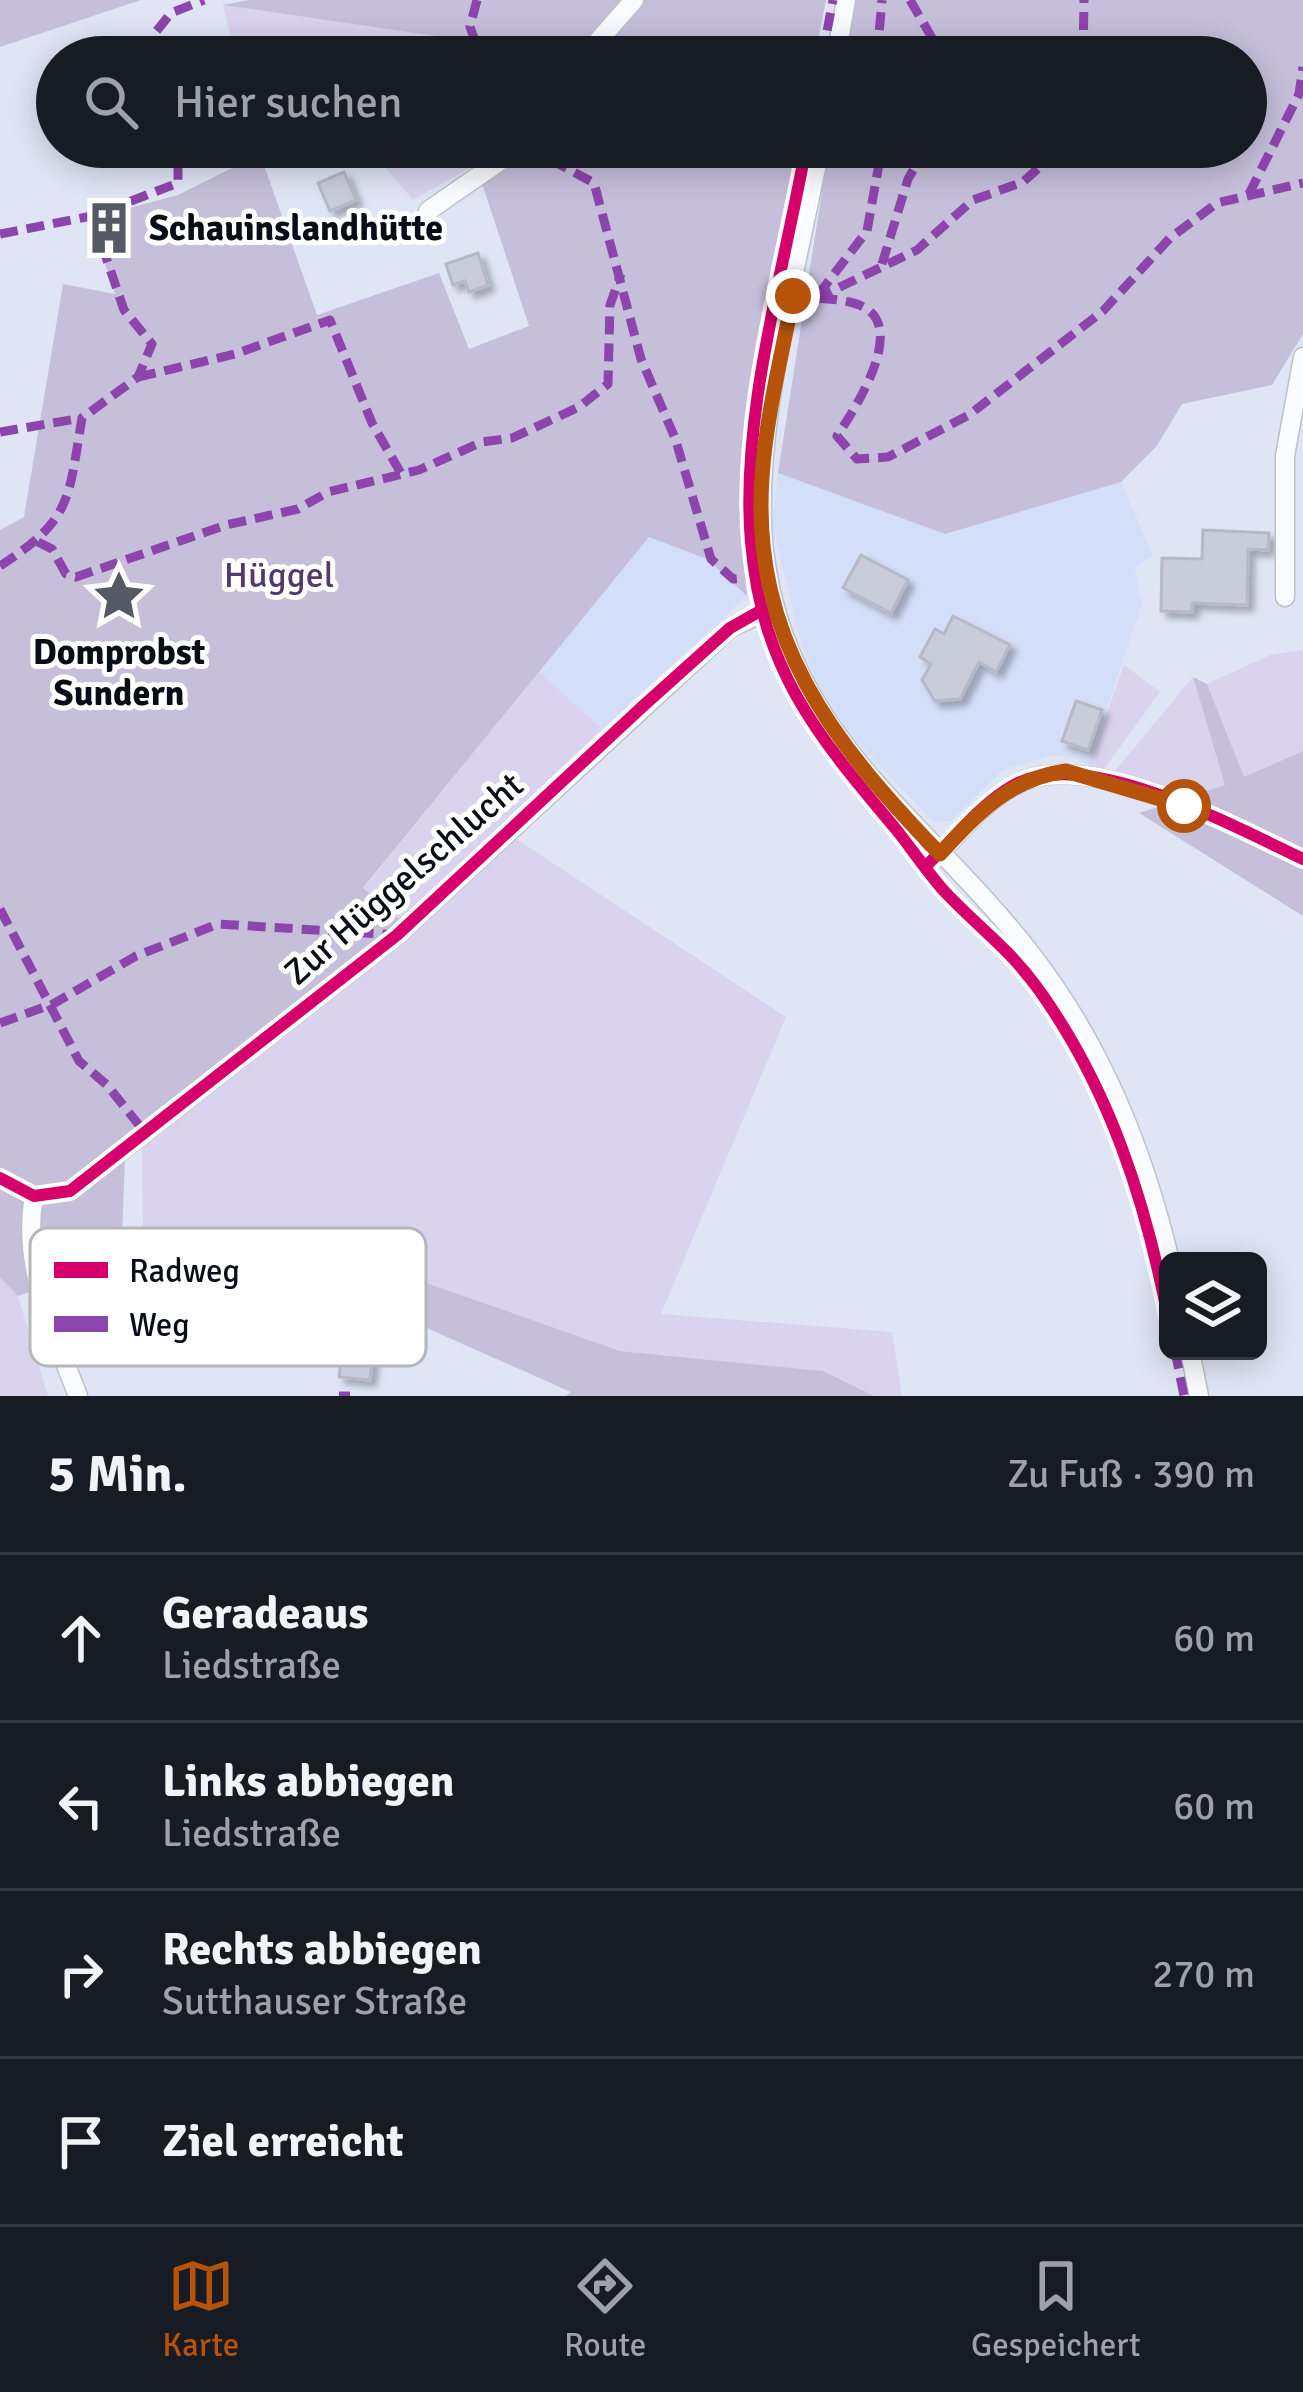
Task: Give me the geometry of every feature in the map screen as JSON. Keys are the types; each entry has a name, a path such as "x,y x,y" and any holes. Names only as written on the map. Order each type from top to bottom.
{"street":[{"path":"602,36 634,0"},
{"path":"840,36 846,0"},
{"path":"428,212 490,168"},
{"path":"816,168 762,478 765,553 775,607 792,659 824,721 865,776 1028,949 1100,1060 1138,1145 1168,1252"},
{"path":"1285,597 1285,456 1303,357"},
{"name":"Zur Hüggelschlucht","path":"34,1196 70,1191 397,935 730,628 775,607"},
{"path":"940,854 1010,787 1066,771 1184,806 1303,859"},
{"path":"0,1178 34,1196 30,1239"},
{"path":"1192,1360 1199,1396"},
{"path":"68,1366 78,1396"}],"shaded area":[{"path":"223,5 436,36 231,36"},
{"path":"386,168 469,168 413,200"},
{"path":"778,473 945,534 1121,482 1153,556 1135,568 1142,604 1088,765 1074,757 1050,756 1003,770 951,821 933,822 851,735 821,691 802,647 772,524"},
{"path":"650,536 707,559 747,596 602,729 539,672"},
{"path":"1303,650 1303,751 1244,778 1207,684 1270,655"},
{"path":"1124,665 1160,692 1103,770 1088,765"},
{"path":"539,672 602,729 401,920 363,889"},
{"path":"1193,677 1225,785 1185,800 1117,778 1115,771"},
{"path":"512,836 786,1017 661,1314 892,1332 902,1396 874,1396 823,1371 620,1351 426,1282 426,1228 143,1228 142,1142"},
{"path":"0,1278 18,1296 30,1336 30,1366 39,1366 48,1396 0,1396"}],"green space":[{"path":"0,0 141,0 0,47"},
{"path":"249,0 826,0 819,36 435,36 223,5"},
{"path":"856,0 1303,0 1303,334 1272,385 1182,404 1156,447 1121,482 945,534 778,473 826,168 1267,168 1267,36 850,36"},
{"name":"Hüggel","path":"232,168 265,168 317,315 439,273 469,349 529,326 477,168 795,168 748,427 743,483 747,596 707,559 649,537 363,888 401,920 126,1134 122,1228 30,1228 30,1292 18,1296 0,1278 0,530 24,517 63,284 115,294 98,242 119,231 118,211 178,195"},
{"path":"1193,677 1207,684 1244,777 1303,751 1303,916 1139,813 1225,785"},
{"path":"426,1283 620,1351 823,1371 874,1396 566,1396 571,1392 426,1328"}],"building":[{"path":"344,172 356,200 330,211 318,183"},
{"path":"478,253 488,285 469,292 465,281 453,285 446,264"},
{"path":"1203,530 1269,533 1268,550 1248,549 1247,605 1192,603 1192,612 1161,611 1162,558 1202,559"},
{"path":"861,555 908,580 891,613 843,588"},
{"path":"953,616 1010,645 996,672 979,662 960,699 935,701 922,680 931,664 920,657 935,629 944,634"},
{"path":"1076,701 1102,710 1088,750 1062,741"},
{"path":"340,1366 371,1366 370,1380 339,1377"}],"marked path":[{"path":"156,36 171,13 204,0"},
{"path":"473,36 470,27 477,0"},
{"path":"826,36 833,0"},
{"path":"879,36 882,0"},
{"path":"910,0 931,36"},
{"path":"1083,36 1084,0"},
{"path":"1267,158 1299,94 1303,67"},
{"path":"0,234 92,216 178,183 178,168"},
{"path":"566,168 594,183 641,359 675,438 711,559 733,579 756,577"},
{"path":"818,295 867,231 878,168"},
{"path":"882,264 915,168"},
{"path":"815,299 917,250 973,200 1023,182 1039,168"},
{"path":"1249,194 1262,168"},
{"path":"792,296 851,302 867,309 877,321 880,336 872,372 837,436 857,459 888,457 969,415 1103,311 1170,238 1217,203 1303,183"},
{"path":"0,566 54,520 69,488 82,418 138,377 152,344 124,310 92,216"},
{"path":"38,542 52,549 66,574 76,577 226,525 298,509 328,492 419,470 482,442 512,438 579,407 608,384 610,305 621,274"},
{"path":"138,377 235,354 330,320 372,423 402,475"},
{"path":"0,432 82,418"},
{"path":"0,909 79,1061 107,1085 143,1130"},
{"path":"0,1023 53,1004 136,956 218,924 397,935"},
{"path":"1177,1360 1184,1396"},
{"path":"339,1396 350,1396"}],"cycle path":[{"path":"802,168 766,344 752,445 751,542 767,627 798,698 841,762 945,892 1027,975 1064,1027 1121,1146 1159,1278"},
{"path":"0,1178 34,1196 70,1191 397,935 730,628 762,610"},
{"path":"925,867 1002,793 1044,775 1080,775 1160,795 1303,859"}],"place":[{"name":"Schauinslandhütte","path":"109,228"},
{"name":"Domprobst Sundern","path":"119,596"}],"route":[{"path":"793,296 762,478 765,553 775,607 792,659 849,757 940,854 1010,787 1047,774 1066,771 1184,806"}]}
